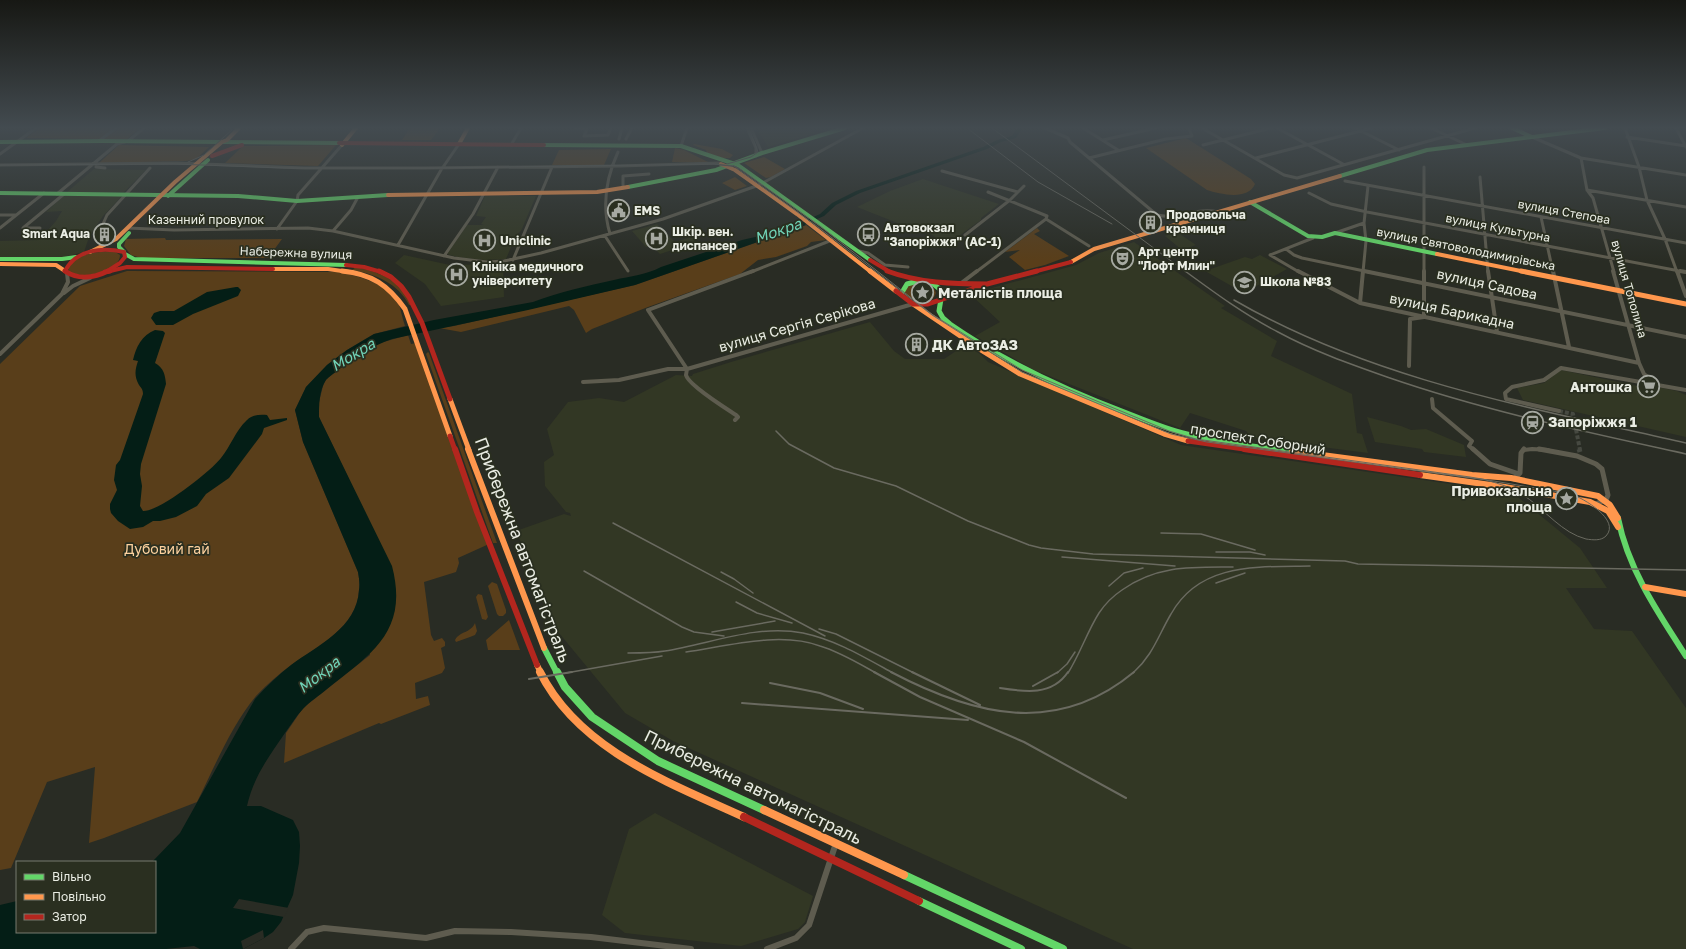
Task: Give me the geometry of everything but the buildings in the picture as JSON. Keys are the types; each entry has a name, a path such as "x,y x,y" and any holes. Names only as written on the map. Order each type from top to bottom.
{"main road":[{"path":"1,262 56,265 61,267 66,272 79,277 98,275 105,272 121,263 126,257 119,247 119,244 131,229 191,172"},
{"path":"0,193 246,196 298,201 358,197 482,195 606,190 690,176 702,172"},
{"path":"738,172 756,186 822,225 884,270 937,286 941,290 941,299"},
{"path":"744,172 763,183 800,212 816,228 901,294 904,286 922,281 959,284 987,284"},
{"path":"913,304 928,304 987,284 1073,260 1094,249 1116,242 1351,172"},
{"path":"1250,202 1313,238"},
{"path":"90,252 111,242 131,229"},
{"name":"вулиця Святоволодимирівська","path":"1313,238 1319,238 1335,233 1366,241 1686,304"},
{"path":"1,262 2,260 10,258 66,259 110,248 124,253"},
{"name":"Набережна вулиця","path":"124,253 134,260 337,264 364,266 387,275 400,283 409,292 429,340"},
{"path":"66,272 66,268 72,261 83,254"},
{"path":"105,272 127,267 336,270 358,273 383,284 396,293 406,311 417,309"},
{"name":"проспект Соборний","path":"901,294 913,304 978,348 1020,374 1164,434 1505,487 1595,504 1608,511 1619,528"},
{"name":"проспект Соборний","path":"941,299 939,311 945,318 970,338 1025,370 1190,439 1465,474 1502,478 1517,477 1589,493 1606,500"},
{"name":"Прибережна автомагістраль","path":"406,311 494,559 530,654 558,702 606,746 649,772 1022,949"},
{"name":"Прибережна автомагістраль","path":"429,340 507,554 551,664 572,696 592,717 658,761 1063,949"},
{"path":"1502,478 1502,482 1505,487"},
{"path":"1606,500 1616,512 1619,519 1619,528 1627,551 1660,617 1686,656"},
{"path":"489,544 495,546 499,544 502,539"},
{"path":"494,559 502,552 507,554"},
{"path":"1645,587 1686,594"}],"street":[{"path":"40,228 23,228 83,172"},
{"path":"103,224 107,215 146,172"},
{"path":"277,228 298,201 298,195 317,172"},
{"path":"398,245 439,172"},
{"path":"444,256 472,214 495,172"},
{"path":"513,260 550,172"},
{"path":"610,172 606,190 607,224 610,234"},
{"name":"Казенний провулок","path":"131,229 298,227 333,231 444,256 487,262 513,260 663,219 756,186 782,172"},
{"path":"947,172 1018,192"},
{"path":"1106,172 1157,215 1165,218 1208,209 1218,212"},
{"path":"1280,172 1297,178 1316,172"},
{"path":"1409,366 1410,319 1424,317 1424,172"},
{"name":"вулиця Тополина","path":"1584,172 1587,190 1593,198 1639,363 1644,374 1659,385"},
{"path":"1640,172 1647,200 1665,239 1686,296"},
{"path":"1670,172 1686,175"},
{"path":"623,187 623,176 650,174"},
{"path":"1480,177 1487,264 1497,332"},
{"name":"вулиця Степова","path":"1345,181 1686,243"},
{"path":"965,235 1010,200 1024,186"},
{"path":"1360,303 1366,241 1364,223 1367,212 1368,186"},
{"path":"1587,190 1686,207"},
{"path":"988,192 1047,216 1046,218 1089,246"},
{"name":"вулиця Культурна","path":"1309,193 1331,204 1367,212 1686,272"},
{"path":"0,228 44,194"},
{"path":"333,231 350,210 358,197"},
{"path":"0,215 16,215"},
{"path":"1541,217 1569,348"},
{"path":"959,284 1046,218"},
{"path":"1335,233 1364,223"},
{"path":"605,236 628,271"},
{"path":"1286,249 1313,238"},
{"path":"734,420 738,418 736,415 688,380 686,375 687,369 648,310 832,240"},
{"name":"вулиця Барикадна","path":"1286,249 1270,255 1319,283 1360,303 1639,363"},
{"name":"вулиця Садова","path":"1286,249 1294,255 1302,258 1686,336"},
{"path":"857,251 868,253 885,266 908,267"},
{"path":"62,294 68,282 66,272"},
{"path":"0,354 62,294 78,283 98,275"},
{"name":"вулиця Сергія Серікова","path":"583,382 619,380 668,369 687,369 913,304"},
{"path":"1559,411 1506,399 1505,393 1512,387 1544,380 1558,369 1567,368 1640,383 1686,390"},
{"path":"1432,399 1433,408 1472,441 1469,446 1490,464 1517,477 1522,462 1521,453 1524,449 1533,448 1584,459 1600,465 1608,495 1606,500 1595,504"},
{"path":"766,949 795,940 804,934 809,925 836,843"},
{"path":"291,949 307,932 324,928 426,938 456,931 533,933 591,937 691,949"}],"shaded area":[{"path":"90,172 144,172 124,192 67,192"},
{"path":"923,179 999,204 981,218 981,220 956,238 951,237 942,242 926,231 915,230 857,207 890,191"},
{"path":"63,196 122,196 103,216 89,237 84,252 64,257 0,258 0,241 39,240 56,221 62,211 46,212"},
{"path":"485,196 536,196 521,231 516,235 506,259 485,260 457,257 447,254 467,225 484,225 481,224 486,217 476,216"},
{"name":"Шкір. вен. диспансер","path":"657,224 675,242 691,237 697,242 660,254 652,246 646,247 632,231"},
{"path":"1177,232 1196,245 1182,250 1165,236"},
{"path":"1134,242 1225,306 1221,308 1277,341 1271,356 1352,394 1357,433 1362,434 1368,453 1252,438 1246,431 1190,413 1180,428 1034,370 975,336 1000,322 970,294 1076,265 1099,253"},
{"name":"Клініка медичного університету","path":"404,255 450,265 503,264 504,297 441,306 425,284 395,263"},
{"name":"Школа №83","path":"1260,255 1287,269 1244,293 1205,271 1245,257 1252,259"},
{"path":"870,322 894,351 905,359 944,359 965,345 980,354 988,362 1181,445 1513,493 1580,548 1607,588 1566,588 1594,629 1632,631 1686,708 1686,949 1133,949 673,741 625,713 559,633 516,531 564,514 571,516 570,513 566,512 545,486 544,462 554,455 547,429 568,402 599,398 624,402 676,375 692,376 693,374 731,362"},
{"path":"1561,370 1652,389 1652,386 1677,391 1686,395 1686,437 1523,400 1517,388 1544,383"},
{"path":"1367,417 1411,430 1426,429 1464,445 1466,457 1424,452 1422,449 1375,442"},
{"path":"655,813 813,896 805,922 798,929 741,946 625,933 602,915 629,829"}],"green space":[{"path":"758,172 779,172 771,177 766,178"},
{"path":"1181,172 1240,172 1251,179 1255,184 1246,193 1233,195 1207,190"},
{"path":"735,177 747,186 735,190 722,183"},
{"path":"806,225 826,240 811,242 807,246 776,257 758,260 740,274 648,307 592,329 586,333 574,310 569,306 461,332 439,328 454,326 635,285"},
{"path":"1037,228 1040,231 1034,234 1069,256 1045,265 1025,270 1009,257 1020,250 1005,252"},
{"path":"165,238 166,240 282,239 268,258 141,258 131,255 124,246 126,239"},
{"path":"114,251 120,255 119,260 106,271 82,275 70,272 68,269 71,263 82,256"},
{"path":"356,267 377,273 397,283 407,293 412,305 409,305 399,291 392,285 369,274 352,270"},
{"name":"Дубовий гай","path":"127,271 338,272 371,281 388,290 394,296 398,302 405,326 374,334 347,350 327,365 306,387 295,410 303,442 358,572 359,586 357,603 352,614 335,634 283,671 256,696 231,734 197,802 89,843 95,767 47,782 11,868 0,870 0,364 80,286"},
{"path":"919,284 932,287 936,293 934,297 926,302 922,302 913,300 905,295 905,289 910,285"},
{"path":"408,335 411,344 417,343 489,544 458,558 459,563 456,572 424,582 431,635 434,641 442,638 445,642 445,646 441,648 445,668 442,673 415,683 416,699 428,696 430,705 381,724 379,723 284,763 286,733 303,708 370,655 348,477 319,417 319,402 323,386 326,379 349,362 380,343"},
{"path":"428,352 497,543 493,543 426,354"},
{"path":"492,582 497,584 506,610 506,613 503,616 499,616 497,614 488,586"},
{"path":"478,594 482,595 488,617 486,620 482,619 476,597"},
{"path":"509,620 520,650 488,650 486,640"},
{"path":"475,623 477,631 475,635 456,642 455,640 457,637 471,629"}],"water":[{"path":"801,222 806,225 635,285 392,339 370,348 357,356 327,379 321,393 319,417 392,566 396,588 395,608 391,624 383,638 359,664 309,703 298,715 268,759 253,786 247,806 261,806 293,820 299,832 299,863 293,895 281,922 273,932 243,949 200,949 194,946 166,949 0,949 0,905 16,901 16,933 156,933 156,861 153,861 180,833 255,699 286,669 334,634 344,625 351,615 357,603 359,590 358,572 303,442 295,410 306,387 327,365 347,350 374,334 434,320 533,302 553,295 604,282 644,274 742,240 768,234"},
{"path":"236,287 241,290 238,296 193,314 173,325 156,325 151,318 154,313 160,311 174,311 207,292"},
{"path":"155,330 163,331 165,333 155,363 164,372 166,384 141,464 140,474 142,486 140,506 143,511 150,510 160,505 196,481 221,458 228,449 239,429 249,418 256,415 267,415 270,420 287,418 287,420 264,428 262,434 229,478 206,494 197,506 176,517 153,521 143,527 130,529 118,521 111,513 110,504 117,490 114,480 116,465 120,460 143,394 137,382 136,376 138,361 133,360 140,342 146,335"}],"pier":[{"path":"239,899 289,908 284,917 233,908"},
{"path":"263,930 264,938 243,949 241,941"}],"waterway":[{"name":"Мокра","path":"792,228 822,215 834,204 858,192 915,172"}],"tunnel":[{"path":"1559,411 1573,414 1580,450"}],"tram line":[{"path":"743,172 818,227 932,315 1022,372 1171,434 1207,442 1486,480 1517,491 1533,502 1561,527 1577,536 1594,540 1604,538 1609,530 1609,523 1599,510 1577,496 1571,494 1470,477 1196,439 1169,431 1022,370 933,315 820,226 745,172"}],"railway":[{"path":"1025,172 1038,182 1112,224"},
{"path":"1052,172 1186,272"},
{"path":"1185,271 1230,303 1291,339 1359,367 1424,389 1498,411 1686,454"},
{"path":"1234,300 1287,328 1341,351 1397,371 1512,403 1686,443"},
{"path":"776,431 789,444 834,468 896,486 968,521 1029,545 1041,548 1093,554 1345,561 1358,564 1686,570"},
{"path":"613,523 825,636"},
{"path":"1161,533 1201,534 1255,550"},
{"path":"1216,552 1250,552 1265,555"},
{"path":"1062,557 1175,566"},
{"path":"1134,672 1146,659 1171,614 1183,597 1198,585 1214,576 1232,571 1251,568 1310,566"},
{"path":"1068,673 1099,613 1109,600 1122,590 1148,576 1175,569 1233,567"},
{"path":"1109,586 1124,573 1143,568"},
{"path":"584,571 682,627 694,632 724,636"},
{"path":"721,572 734,579 753,593"},
{"path":"1216,583 1245,573"},
{"path":"736,602 757,613 792,623"},
{"path":"712,632 775,621"},
{"path":"819,629 836,634 912,672"},
{"path":"628,653 660,652 733,636 768,631 785,631 803,633 827,640 850,650 892,673"},
{"path":"686,652 753,641 788,640 804,642 827,648 876,673"},
{"path":"1057,673 1067,664 1075,652"},
{"path":"568,673 662,656"},
{"path":"568,673 572,672"},
{"path":"874,672 920,697 1024,742 1126,798"},
{"path":"912,672 980,705"},
{"path":"1033,686 1058,672"},
{"path":"1000,688 1019,691 1046,689 1062,680 1068,672"},
{"path":"892,673 922,687 953,699 983,708 1014,712 1044,712 1075,705 1105,692 1134,672"},
{"path":"529,679 568,673"},
{"path":"770,683 820,693 863,709"},
{"path":"742,703 968,720"}],"traffic: fast":[{"path":"168,196 194,172"},
{"path":"628,187 704,172"},
{"path":"748,172 870,260"},
{"path":"1340,176 1352,172"},
{"path":"0,193 238,196 297,201 388,195"},
{"path":"1250,202 1308,236 1322,237 1335,233 1437,254"},
{"path":"124,252 119,247 119,244 129,233"},
{"path":"125,254 134,259 346,265"},
{"path":"0,259 62,259 76,257"},
{"path":"901,294 907,284 918,281"},
{"path":"932,283 941,290 941,299"},
{"path":"941,299 939,311 943,318 954,327 1003,357 1041,377 1081,395 1159,426 1201,438 1292,451"},
{"path":"1618,518 1620,530 1632,563 1657,611 1686,656"},
{"path":"544,648 565,687 592,717 658,761 764,810"},
{"path":"904,875 1063,949"},
{"path":"919,901 1021,949"}],"traffic: slow":[{"path":"90,252 116,239 186,172"},
{"path":"738,172 797,214 896,291"},
{"path":"1071,262 1094,249 1340,176"},
{"path":"388,195 597,192 628,187"},
{"path":"1437,254 1686,304"},
{"path":"0,264 56,265 65,271"},
{"path":"273,269 328,269 347,271 380,283 394,294 405,309 450,436"},
{"path":"913,304 978,348 1020,374 1164,434 1188,441"},
{"path":"450,399 507,554 544,648"},
{"path":"1292,451 1472,475 1511,478 1598,496 1610,505 1618,518"},
{"path":"1420,475 1505,487 1590,502 1608,511 1618,527"},
{"path":"1645,587 1686,594"},
{"path":"537,665 559,702 598,740 645,770 744,817"},
{"path":"764,810 904,875"}],"traffic: jam":[{"path":"110,249 124,252 125,257 120,263 105,272 88,277 80,277 65,271 68,265 77,256 97,250 110,249"},
{"path":"870,260 879,267 897,275 922,281 987,284"},
{"path":"896,291 913,304 928,304 987,284 1071,262"},
{"path":"346,265 364,267 379,271 391,277 401,286 416,309 450,399"},
{"path":"105,272 127,267 273,269"},
{"path":"450,436 477,512 537,665"},
{"path":"1188,441 1420,475"},
{"path":"744,817 919,901"}],"place":[{"name":"EMS","path":"618,211"},
{"name":"Продовольча крамниця","path":"1150,222"},
{"name":"Smart Aqua","path":"105,234"},
{"name":"Автовокзал \"Запоріжжя\" (АС-1)","path":"868,235"},
{"name":"Шкір. вен. диспансер","path":"656,239"},
{"name":"Uniclinic","path":"485,241"},
{"name":"Арт центр \"Лофт Млин\"","path":"1122,259"},
{"name":"Клініка медичного університету","path":"457,274"},
{"name":"Школа №83","path":"1244,282"},
{"name":"Металістів площа","path":"922,293"},
{"name":"ДК АвтоЗАЗ","path":"916,345"},
{"name":"Антошка","path":"1648,387"},
{"name":"Запоріжжя 1","path":"1532,422"},
{"name":"Привокзальна площа","path":"1567,499"}]}
